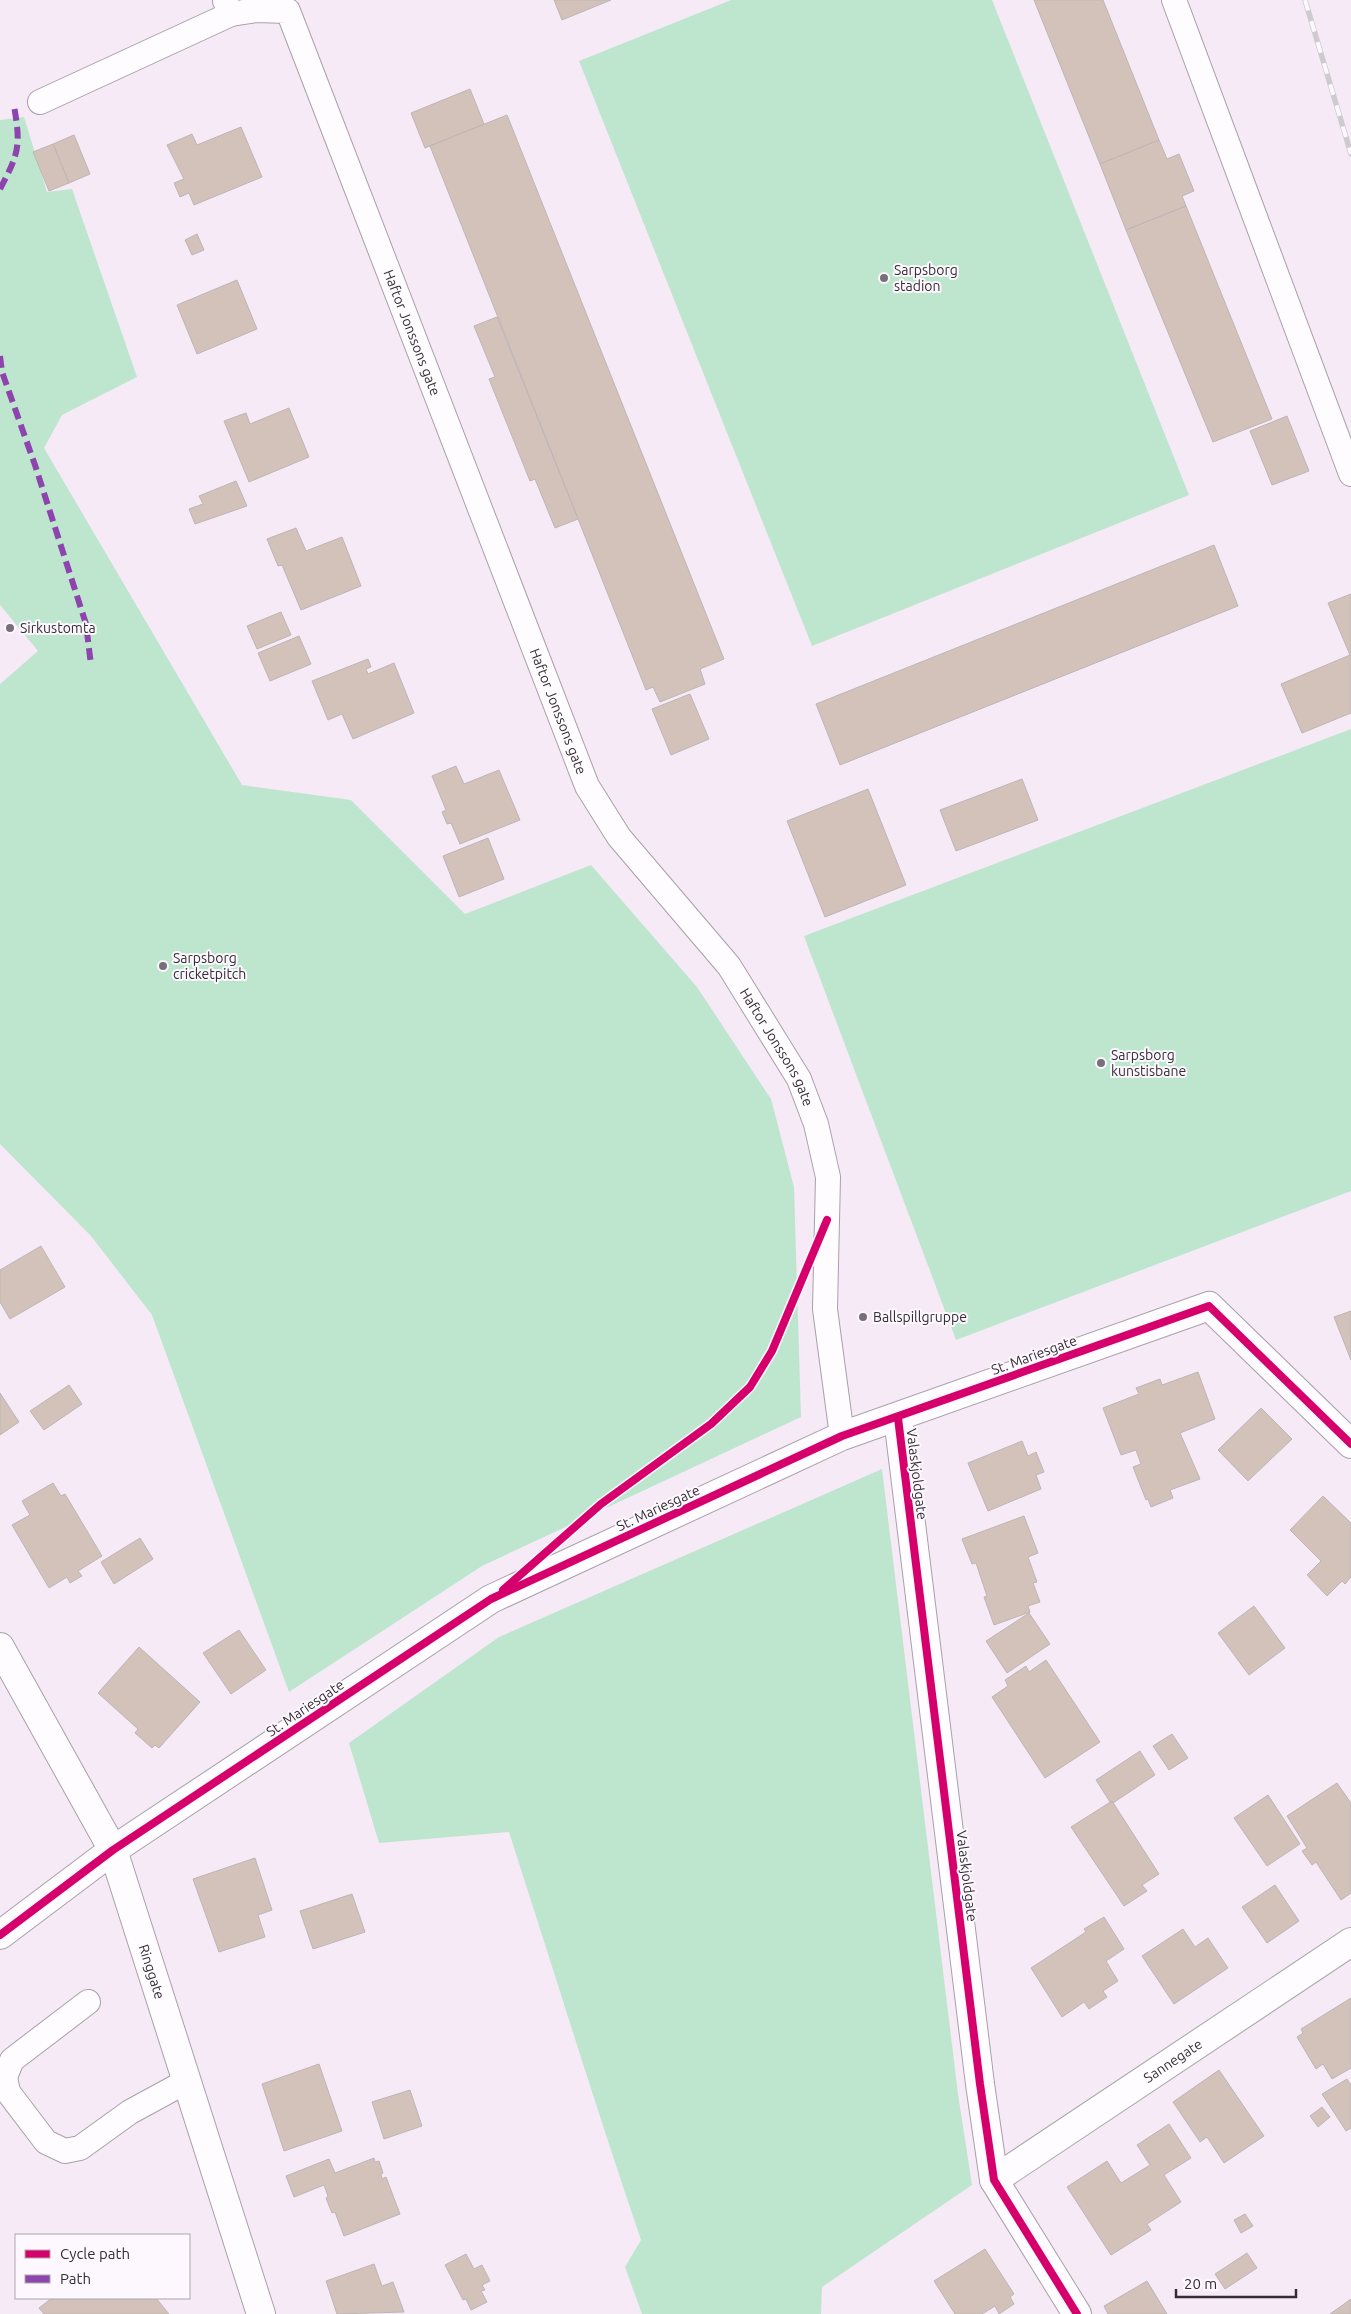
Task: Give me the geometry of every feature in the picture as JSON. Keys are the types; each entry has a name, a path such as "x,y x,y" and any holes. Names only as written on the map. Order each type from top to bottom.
{"street":[{"name":"St. Mariesgate","path":"0,1935 113,1850 491,1599 842,1436 898,1418 1209,1306 1351,1444"},
{"name":"Valaskjoldgate","path":"898,1418 994,2180 1077,2314"},
{"name":"Ringgate","path":"0,1647 113,1850 261,2314"},
{"name":"Sannegate","path":"994,2180 1351,1942"}],"lane":[{"path":"1174,0 1351,474"},
{"name":"Haftor Jonssons gate","path":"40,102 228,7 256,10 289,5 586,786 619,837 729,966 803,1088 816,1124 828,1177 825,1309 842,1436"},
{"path":"88,2002 12,2060 5,2077 8,2092 46,2142 65,2151 80,2148 130,2112 187,2081"}],"green space":[{"name":"Sarpsborg stadion","path":"731,0 992,0 1189,495 812,646 579,61"},
{"path":"24,117 47,192 72,189 137,377 62,415 44,448 242,785 351,800 465,914 591,865 697,987 771,1099 794,1187 801,1417 482,1566 289,1692 152,1315 91,1236 0,1144 0,684 38,651 0,605 0,120"},
{"name":"Sarpsborg kunstisbane","path":"1351,729 1351,1191 956,1340 804,936"},
{"path":"882,1469 958,2094 972,2185 822,2287 821,2314 642,2314 625,2267 641,2240 509,1832 379,1843 349,1743 499,1637"}],"building":[{"path":"554,0 611,0 562,20"},
{"path":"1034,0 1103,0 1159,140 1100,164"},
{"path":"470,89 484,124 425,148 411,113"},
{"path":"507,115 724,659 700,669 705,684 660,702 653,687 646,690 430,146"},
{"path":"241,127 262,177 194,205 189,193 180,197 174,183 184,179 167,145 192,134 197,145"},
{"path":"74,135 90,174 69,183 53,144"},
{"path":"1159,140 1167,159 1179,154 1194,191 1182,196 1186,206 1126,230 1100,164"},
{"path":"53,144 69,183 49,191 33,152"},
{"path":"1186,206 1272,419 1213,442 1126,230"},
{"path":"197,234 204,250 192,255 185,240"},
{"path":"237,280 257,329 197,354 177,305"},
{"path":"497,317 578,519 555,528 535,479 530,481 489,379 495,377 474,326"},
{"path":"289,408 309,457 249,482 224,421 246,413 250,424"},
{"path":"1287,416 1309,471 1272,485 1250,431"},
{"path":"236,481 247,506 195,524 189,509 203,504 199,496"},
{"path":"296,528 306,551 342,537 361,586 301,610 282,565 278,566 267,539"},
{"path":"1214,545 1238,606 840,765 816,704"},
{"path":"1351,594 1351,713 1302,733 1281,684 1350,655 1328,603"},
{"path":"281,612 291,635 257,649 247,626"},
{"path":"299,636 311,664 270,681 258,653"},
{"path":"368,659 371,667 366,669 368,674 394,663 414,713 353,739 342,714 328,720 312,681"},
{"path":"690,694 709,739 671,755 652,709"},
{"path":"456,766 464,784 499,770 520,820 460,844 451,823 447,824 442,812 446,810 432,776"},
{"path":"1022,779 1038,820 956,851 940,810"},
{"path":"868,789 906,885 825,917 787,821"},
{"path":"488,838 504,879 459,897 443,856"},
{"path":"41,1246 65,1287 10,1319 0,1302 0,1270"},
{"path":"1351,1311 1351,1360 1334,1317"},
{"path":"1198,1372 1215,1419 1180,1433 1200,1479 1170,1490 1173,1498 1151,1507 1148,1499 1146,1500 1133,1467 1141,1464 1136,1450 1121,1455 1103,1408 1139,1394 1136,1388 1160,1379 1162,1385"},
{"path":"69,1385 82,1404 44,1430 30,1411"},
{"path":"0,1393 19,1422 0,1435"},
{"path":"1261,1408 1292,1439 1248,1481 1218,1450"},
{"path":"1022,1441 1028,1456 1036,1452 1044,1472 1036,1475 1041,1489 988,1511 968,1463"},
{"path":"53,1483 61,1496 65,1494 102,1556 78,1571 82,1576 70,1583 67,1577 49,1588 12,1525 30,1515 22,1501"},
{"path":"1323,1496 1351,1523 1351,1577 1345,1584 1342,1581 1327,1596 1307,1575 1321,1561 1290,1530"},
{"path":"1024,1516 1038,1553 1028,1557 1037,1582 1033,1583 1040,1602 1028,1606 1030,1612 994,1625 984,1597 987,1596 976,1563 972,1564 962,1539"},
{"path":"140,1538 153,1559 114,1584 101,1562"},
{"path":"1254,1606 1285,1648 1249,1675 1218,1633"},
{"path":"1029,1613 1050,1644 1007,1673 986,1641"},
{"path":"239,1630 266,1670 231,1694 203,1653"},
{"path":"139,1647 200,1702 159,1748 155,1745 152,1748 135,1733 138,1729 98,1693"},
{"path":"1046,1660 1100,1742 1045,1778 992,1697 1008,1686 1005,1680 1026,1666 1029,1672"},
{"path":"1172,1734 1188,1758 1169,1770 1153,1746"},
{"path":"1140,1751 1155,1775 1113,1803 1110,1802 1096,1780"},
{"path":"1337,1783 1351,1803 1351,1893 1341,1900 1316,1862 1312,1865 1302,1851 1307,1848 1287,1816"},
{"path":"1268,1795 1300,1844 1267,1866 1234,1818"},
{"path":"1112,1801 1159,1874 1142,1885 1147,1891 1124,1906 1071,1827"},
{"path":"255,1858 272,1910 258,1915 265,1937 219,1952 193,1879"},
{"path":"1275,1885 1299,1921 1267,1943 1242,1907"},
{"path":"352,1894 365,1932 313,1949 300,1911"},
{"path":"1104,1917 1124,1949 1106,1961 1118,1981 1103,1991 1107,1997 1089,2009 1084,2002 1062,2017 1031,1968 1086,1932 1084,1929"},
{"path":"1183,1929 1195,1947 1208,1938 1228,1968 1174,2004 1142,1956"},
{"path":"1351,1998 1351,2068 1332,2079 1323,2064 1316,2069 1297,2037 1303,2033 1301,2029"},
{"path":"319,2064 342,2131 284,2151 262,2084"},
{"path":"1219,2070 1264,2136 1224,2163 1207,2137 1200,2142 1173,2102"},
{"path":"1347,2079 1351,2085 1351,2128 1346,2131 1322,2094"},
{"path":"410,2090 422,2126 384,2139 372,2102"},
{"path":"1322,2107 1330,2117 1318,2127 1310,2116"},
{"path":"1169,2124 1191,2158 1164,2175 1181,2202 1147,2224 1151,2230 1111,2255 1067,2187 1107,2161 1121,2183 1150,2165 1137,2145"},
{"path":"374,2158 375,2162 379,2161 383,2173 381,2174 382,2179 386,2177 400,2214 344,2236 335,2212 332,2213 326,2198 328,2196 324,2185 294,2197 286,2176 329,2159 335,2173"},
{"path":"1245,2214 1253,2226 1241,2233 1234,2220"},
{"path":"985,2249 1014,2294 1010,2297 1014,2304 999,2314 995,2306 982,2314 955,2314 934,2281"},
{"path":"1247,2253 1257,2268 1225,2289 1215,2274"},
{"path":"466,2254 474,2269 482,2265 490,2281 482,2285 485,2290 481,2291 487,2302 471,2310 466,2299 463,2300 445,2265"},
{"path":"374,2264 382,2286 393,2282 404,2312 337,2314 326,2281"},
{"path":"1147,2281 1167,2314 1108,2314 1104,2306"},
{"path":"51,2299 157,2299 169,2314 44,2314 39,2308"},
{"path":"1351,2299 1351,2314 1330,2314"}],"railway":[{"path":"1305,0 1351,154"}],"marked path":[{"path":"0,189 17,149 18,140 14,106"},
{"path":"0,356 2,372 35,465 86,624 91,665"}],"cycle path":[{"path":"503,1590 601,1504 711,1424 750,1387 772,1351 827,1220"},
{"path":"0,1935 113,1850 491,1599 842,1436 1209,1306 1351,1444"},
{"path":"898,1418 980,2084 994,2180 1077,2314"}],"place":[{"name":"Sarpsborg stadion","path":"884,278"},
{"name":"Sirkustomta","path":"10,628"},
{"name":"Sarpsborg cricketpitch","path":"163,966"},
{"name":"Sarpsborg kunstisbane","path":"1101,1063"},
{"name":"Ballspillgruppe","path":"863,1317"}]}
